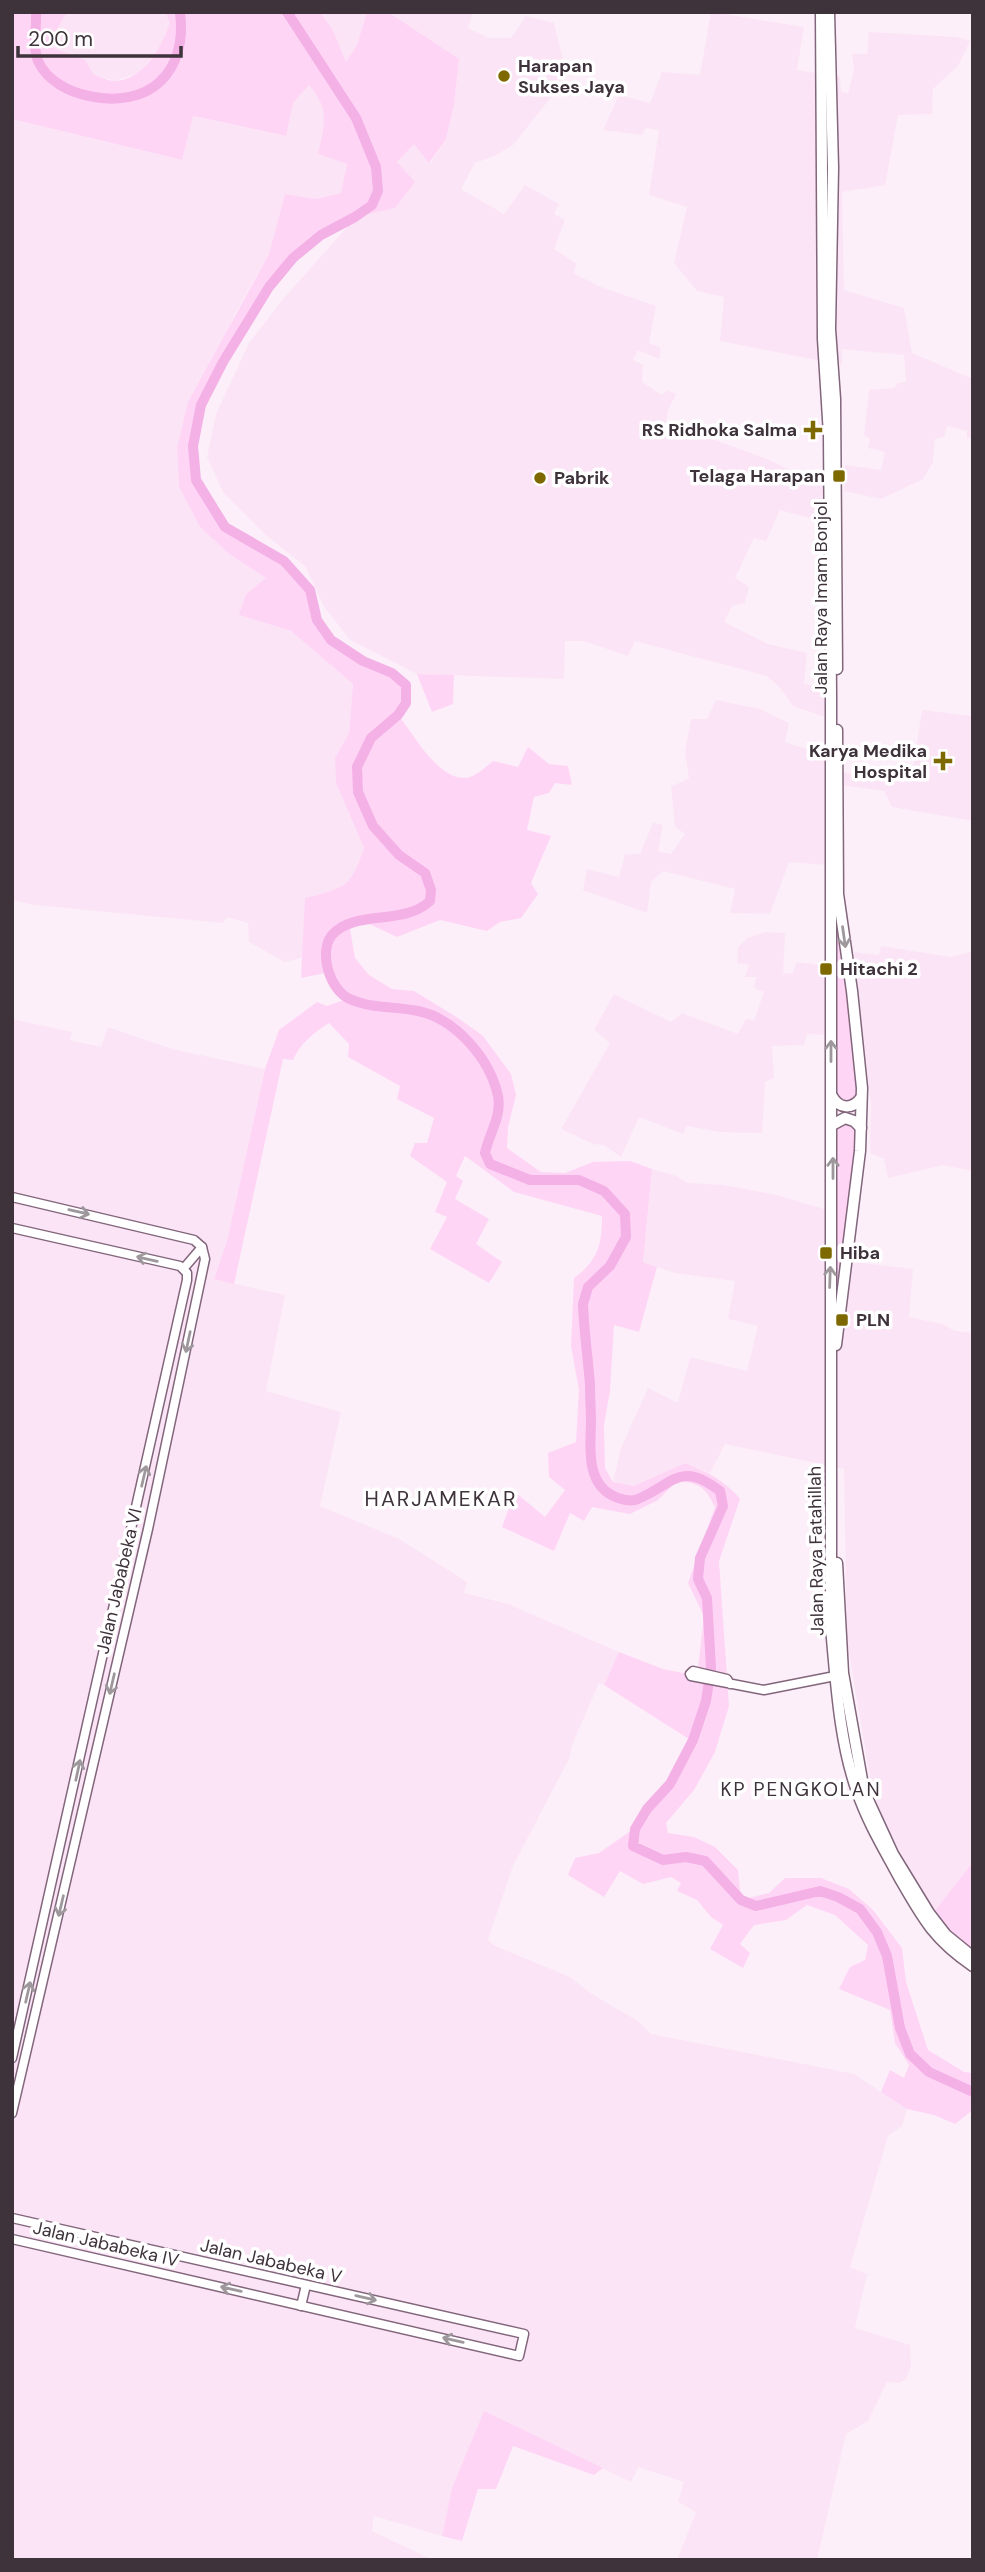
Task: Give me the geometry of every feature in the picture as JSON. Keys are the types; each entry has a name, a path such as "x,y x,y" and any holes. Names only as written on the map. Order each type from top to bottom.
{"highway":[{"name":"Jalan Raya Imam Bonjol","path":"821,12 823,339 829,435 838,894 856,1016 861,1098"},
{"name":"Jalan Raya Imam Bonjol","path":"829,12 833,168 830,328 835,399 831,1096"},
{"path":"831,1096 838,1104 848,1107 858,1103 861,1098"},
{"name":"Jalan Raya Fatahillah","path":"831,1096 833,1454 838,1626 843,1674 860,1777 893,1854 929,1913 946,1935 973,1957"},
{"name":"Jalan Raya Fatahillah","path":"861,1098 861,1128 837,1330 830,1600 835,1676 852,1777 864,1808 923,1920 943,1943 973,1966"},
{"path":"832,1125 845,1118 854,1121 861,1128"}],"street":[{"path":"12,1197 194,1240 202,1248 184,1268 12,1228"},
{"name":"Jalan Jababeka VI","path":"12,2113 148,1529 204,1267 202,1248"},
{"name":"Jalan Jababeka VI","path":"12,2058 167,1375 187,1280 184,1268"},
{"path":"692,1674 769,1690 835,1676"},
{"name":"Jalan Jababeka V","path":"12,2218 524,2334 519,2356"},
{"name":"Jalan Jababeka IV","path":"12,2239 519,2356"},
{"path":"301,2306 306,2285"}],"shaded area":[{"path":"12,12 67,12 47,46 85,60 93,74 112,81 135,75 150,61 170,23 165,12 320,12 333,30 346,62 357,45 367,12 388,12 459,59 454,105 446,139 429,163 414,144 397,162 415,182 395,208 356,217 321,235 293,258 269,287 201,405 193,446 196,480 225,527 284,561 310,590 317,620 331,640 363,661 392,673 406,685 406,703 398,715 438,766 459,777 473,776 493,761 518,767 528,747 549,764 568,766 572,785 555,783 549,793 534,797 527,830 551,836 531,883 538,894 521,918 500,922 487,931 440,920 397,937 363,921 349,923 355,958 369,975 392,989 414,991 483,1036 511,1074 516,1095 508,1127 507,1148 541,1172 565,1173 593,1162 630,1161 652,1169 643,1262 657,1267 639,1332 614,1325 610,1391 604,1425 605,1468 613,1482 634,1486 685,1463 715,1477 740,1499 719,1561 729,1706 715,1752 694,1790 666,1823 668,1833 694,1837 715,1847 738,1870 741,1900 769,1893 785,1878 821,1878 849,1889 873,1910 902,1948 906,1982 928,2050 964,2072 973,2073 973,2110 955,2124 934,2115 907,2109 881,2092 890,2070 904,2078 909,2065 895,2043 890,2010 839,1989 850,1967 865,1960 868,1945 835,1915 807,1905 786,1920 754,1925 740,1944 750,1953 743,1968 710,1949 723,1925 711,1917 697,1900 677,1891 681,1883 671,1877 643,1884 620,1871 604,1897 568,1875 575,1858 599,1853 635,1828 648,1808 670,1784 692,1741 604,1685 619,1652 663,1669 697,1676 704,1616 688,1583 715,1507 701,1487 677,1481 658,1500 630,1514 592,1507 584,1521 570,1513 554,1551 502,1527 515,1492 545,1517 565,1490 549,1477 548,1453 576,1442 579,1390 571,1346 574,1278 588,1265 597,1251 602,1216 514,1192 465,1156 456,1176 463,1181 455,1199 489,1219 476,1244 502,1262 489,1283 430,1249 447,1217 435,1212 447,1182 410,1156 415,1143 427,1143 434,1118 397,1099 400,1086 348,1057 349,1044 329,1023 304,1043 293,1060 283,1059 234,1284 214,1279 227,1241 265,1069 279,1030 317,1002 327,1006 347,999 335,988 330,972 301,978 305,898 329,892 350,879 364,848 336,783 335,758 349,733 353,684 291,631 239,615 246,594 266,578 229,554 200,527 179,487 177,448 188,402 269,254 285,194 315,199 341,193 347,164 318,154 324,126 323,110 309,85 293,103 286,136 193,116 182,160 12,119"},
{"path":"67,12 165,12 170,23 161,47 139,73 114,81 93,74 46,46"},
{"path":"320,12 367,12 357,45 346,63 333,30"},
{"path":"388,12 473,12 468,28 489,38 511,38 526,16 554,23 563,60 552,96 513,145 475,163 461,189 504,214 525,185 559,204 554,214 565,220 554,249 577,264 573,273 601,287 656,306 649,343 661,348 659,359 638,350 633,360 643,365 642,382 662,395 667,390 676,394 668,410 666,422 764,458 824,485 825,522 780,510 766,541 754,538 735,578 749,587 745,603 732,606 724,622 768,644 807,653 804,684 828,688 825,717 793,706 767,676 635,641 628,656 584,641 565,641 564,679 417,674 350,640 323,605 306,567 266,535 223,492 207,457 216,414 249,343 284,298 356,217 395,207 397,162 414,143 430,163 446,139 454,105 458,59"},
{"path":"711,12 804,27 797,70 840,77 841,92 848,93 854,70 852,54 867,54 869,32 957,37 970,41 958,66 933,89 932,114 898,115 885,185 842,192 844,290 904,308 912,353 973,379 973,438 967,438 967,431 947,426 944,437 935,439 933,462 923,479 881,499 844,491 845,465 881,470 885,452 868,448 870,439 864,436 869,390 894,388 898,383 906,382 904,355 842,349 842,365 720,341 724,297 697,291 674,263 687,207 649,195 659,130 646,128 642,135 603,130 619,95 650,103 662,72 700,75"},
{"path":"309,85 321,99 325,119 318,154 348,164 341,193 315,199 285,194 269,254 235,314 177,448 179,487 200,527 229,554 266,578 246,594 240,615 291,631 353,684 349,733 335,758 336,783 364,848 356,874 338,889 305,898 304,957 285,962 249,942 248,923 227,917 223,923 34,905 12,900 12,119 181,160 192,116 285,136 293,103"},
{"path":"417,674 454,675 453,704 432,712"},
{"path":"716,700 760,709 789,723 785,742 826,756 827,865 789,862 770,914 730,913 735,889 663,871 651,882 647,913 583,890 587,869 619,877 625,854 640,854 653,823 663,825 658,851 671,854 685,834 675,827 671,787 689,778 685,752 691,719 707,719"},
{"path":"831,703 837,703 837,844 852,991 858,1103 834,1101"},
{"name":"Karya Medika Hospital","path":"922,710 972,716 973,821 892,807 884,791 840,785 842,772 884,779 886,774 912,776"},
{"path":"766,932 785,933 783,974 793,973 796,962 826,966 826,1035 807,1034 804,1045 772,1046 774,1078 765,1082 762,1133 719,1132 687,1126 683,1134 639,1117 621,1157 604,1145 593,1144 561,1129 610,1043 594,1030 614,994 671,1022 682,1013 738,1034 746,1019 754,1020 764,992 754,988 756,977 745,977 749,965 737,963 738,947 747,938"},
{"path":"881,946 951,957 973,951 973,1171 943,1165 888,1178 884,1159 870,1153 871,1105 854,952 879,955"},
{"path":"12,1019 72,1032 70,1040 101,1047 108,1027 172,1049 265,1069 227,1241 214,1279 285,1295 266,1391 341,1412 320,1506 399,1539 467,1582 464,1593 508,1604 619,1652 604,1685 599,1683 572,1745 570,1757 513,1866 488,1939 493,1945 570,1977 590,1993 638,2021 651,2034 854,2074 907,2109 902,2126 888,2136 850,2267 867,2274 855,2328 910,2345 911,2366 906,2379 899,2383 887,2382 868,2421 846,2434 817,2560 677,2560 696,2512 678,2502 684,2482 638,2467 631,2482 484,2412 452,2488 442,2536 374,2516 372,2531 433,2560 12,2560"},
{"path":"836,1121 858,1124 836,1341 836,1454 830,1454"},
{"path":"652,1169 676,1176 688,1183 723,1185 777,1195 827,1210 827,1259 913,1269 909,1317 942,1324 955,1331 973,1333 973,1862 933,1913 882,1818 870,1777 847,1641 844,1469 725,1444 710,1473 685,1463 634,1486 613,1482 621,1448 648,1388 678,1403 690,1357 747,1371 758,1326 728,1319 735,1281 675,1273 643,1262"},
{"path":"973,1862 973,1952 957,1940 933,1913"},
{"path":"484,2411 603,2468 594,2475 513,2446 496,2489 478,2489 462,2541 442,2536 452,2488"}],"waterway":[{"path":"36,12 36,55 47,74 74,92 110,99 130,97 146,91 160,82 171,69 178,53 180,12"},
{"path":"287,12 356,118 376,167 378,191 372,205 321,235 293,258 269,287 223,362 201,405 193,446 196,480 225,527 284,561 310,590 317,620 331,640 363,661 392,673 406,685 406,703 398,715 371,738 357,767 358,792 373,826 399,855 425,873 431,890 430,901 407,913 366,919 342,927 328,942 328,970 337,988 350,999 432,1015 445,1022 469,1043 487,1068 498,1096 497,1118 485,1153 490,1164 530,1180 579,1180 604,1191 625,1214 626,1237 610,1266 588,1287 583,1304 590,1385 591,1456 595,1477 608,1493 631,1501 678,1478 695,1477 720,1491 723,1506 700,1558 698,1579 707,1598 711,1668 706,1701 693,1740 670,1784 647,1809 635,1829 633,1846 663,1860 686,1857 705,1861 741,1900 756,1906 820,1891 860,1909 877,1932 887,1956 900,2028 910,2054 929,2072 973,2092"}],"place":[{"name":"Harapan Sukses Jaya","path":"504,76"},
{"name":"RS Ridhoka Salma","path":"813,430"},
{"name":"Telaga Harapan","path":"839,476"},
{"name":"Pabrik","path":"540,478"},
{"name":"Karya Medika Hospital","path":"943,761"},
{"name":"Hitachi 2","path":"826,969"},
{"name":"Hiba","path":"826,1253"},
{"name":"PLN","path":"842,1320"}],"district":[{"name":"HARJAMEKAR","path":"441,1499"},
{"name":"KP PENGKOLAN","path":"801,1789"}]}
